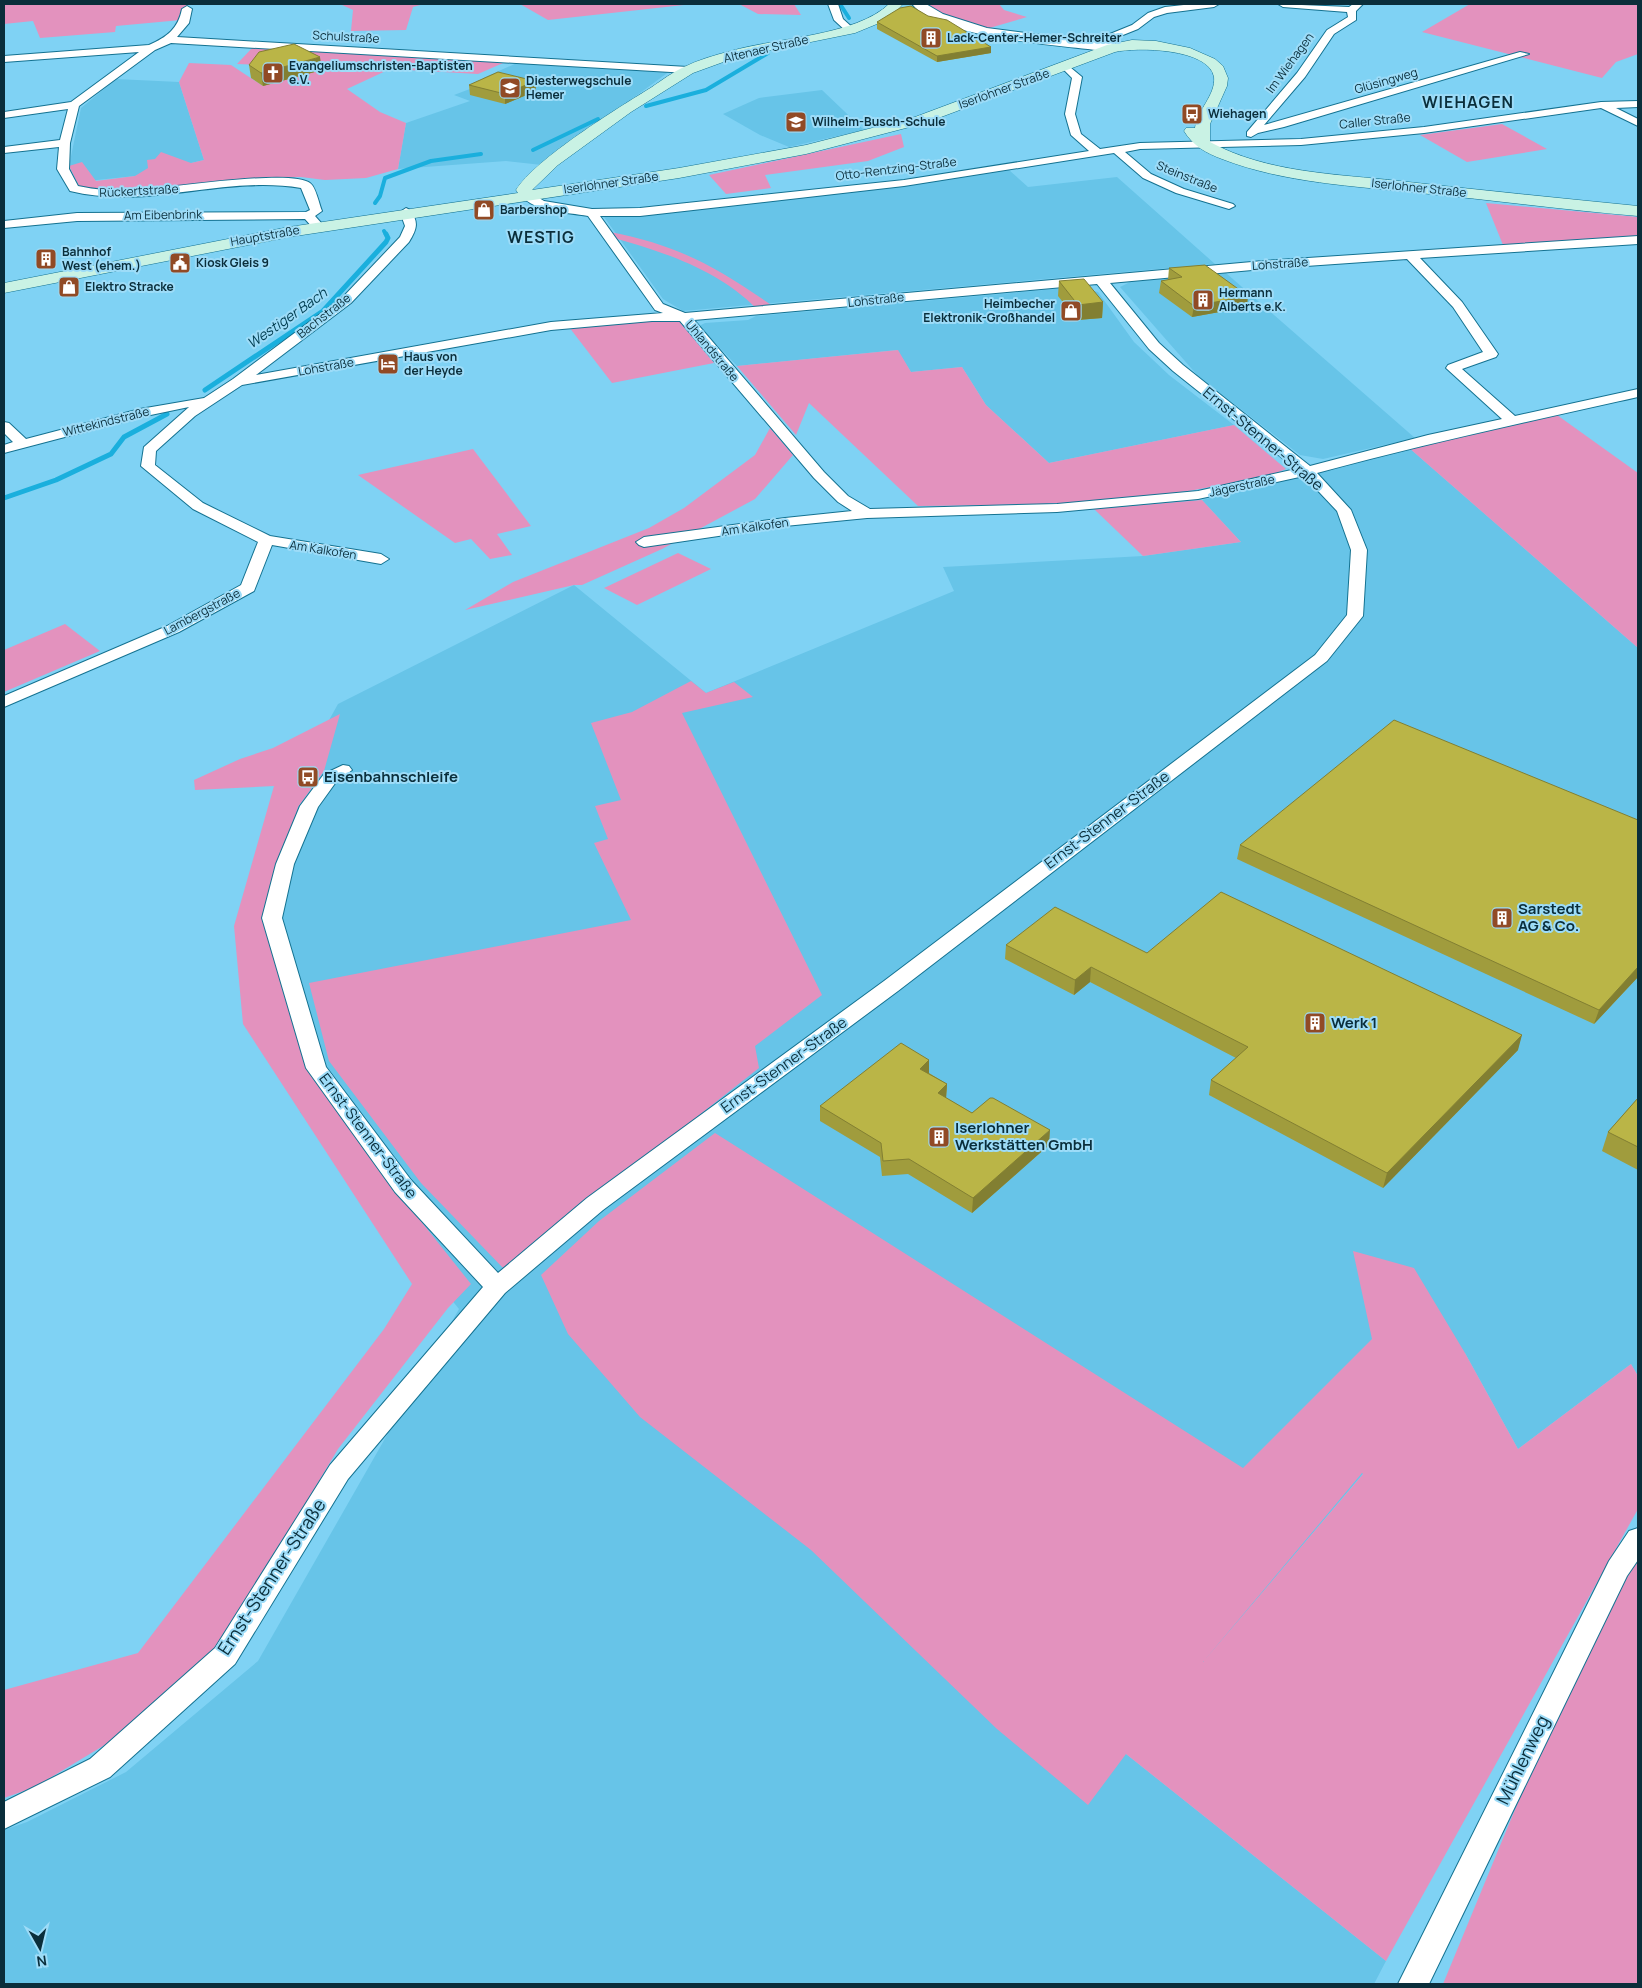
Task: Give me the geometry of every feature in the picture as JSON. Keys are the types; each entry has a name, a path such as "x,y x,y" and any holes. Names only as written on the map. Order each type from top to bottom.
{"main road":[{"name":"Altenaer Straße","path":"528,195 524,190 527,185 553,162 626,109 688,70 734,54 850,30 884,16 896,4"},
{"name":"Iserlohner Straße","path":"528,195 735,164 845,140 937,114 1112,48 1135,44 1159,45 1187,52 1208,61 1217,69 1221,78 1216,94 1204,116 1195,121 1190,132 1195,140 1240,160 1306,174 1638,211"},
{"name":"Hauptstraße","path":"4,288 313,221 406,212 528,195"}],"street":[{"path":"833,4 839,20 850,30"},
{"path":"918,4 942,17 984,30 1035,40 1112,48 1108,38 1135,28 1151,15 1165,10 1203,7 1214,4"},
{"path":"1283,4 1355,7"},
{"name":"Im Wiehagen","path":"1244,143 1301,75 1330,32 1353,18 1355,7"},
{"path":"169,40 184,23 187,9"},
{"name":"Schulstraße","path":"4,59 151,48 169,40 688,70"},
{"path":"4,115 74,105 151,48"},
{"name":"Glüsingweg","path":"1255,130 1280,126 1524,54"},
{"path":"1065,66 1077,77 1070,114 1076,135 1097,152"},
{"path":"1601,104 1638,123"},
{"name":"Caller Straße","path":"1203,144 1301,142 1424,130 1601,104 1638,104"},
{"name":"Rückertstraße","path":"74,105 65,143 63,168 74,188 98,194 123,194 211,201 276,180 306,185 316,211 313,221"},
{"path":"4,150 65,143"},
{"name":"Otto-Rentzing-Straße","path":"592,213 640,212 904,183 1051,161 1115,149 1203,144"},
{"name":"Steinstraße","path":"1115,149 1147,176 1180,191 1229,206"},
{"path":"528,195 532,200 541,204 592,213"},
{"name":"Am Eibenbrink","path":"4,225 211,201 313,221"},
{"name":"Bachstraße","path":"209,400 238,382 347,300 405,239 411,230 412,223 406,212"},
{"name":"Uhlandstraße","path":"592,213 659,307 684,317 819,475 843,499 867,514"},
{"name":"Lohstraße","path":"238,382 551,326 652,317 684,317 1100,279 1410,255 1638,240"},
{"path":"1410,255 1458,305 1491,354 1453,368 1514,422"},
{"name":"Ernst-Stenner-Straße","path":"4,1816 100,1768 225,1656 339,1472 497,1287 595,1204 891,986 1321,658 1355,616 1359,550 1344,510 1307,471 1178,368 1154,346 1100,279"},
{"name":"Jägerstraße","path":"867,514 1057,508 1198,495 1307,471 1428,439 1514,422 1638,393"},
{"path":"209,400 190,412 155,442 149,450 148,466 198,506 266,540"},
{"name":"Wittekindstraße","path":"4,448 140,413 209,400"},
{"path":"4,426 22,443"},
{"name":"Am Kalkofen","path":"644,542 785,522 867,514"},
{"name":"Am Kalkofen","path":"266,540 381,559"},
{"name":"Lambergstraße","path":"4,702 173,629 248,588 266,540"},
{"name":"Ernst-Stenner-Straße","path":"343,770 330,778 309,806 285,864 272,918 316,1068 403,1186 497,1287"},
{"name":"Mühlenweg","path":"1413,1984 1618,1569 1638,1539"}],"shaded area":[{"path":"4,4 188,4 181,20 116,26 115,32 40,38 33,21 4,24"},
{"path":"340,4 424,4 413,7 406,30 351,31 353,10"},
{"path":"520,4 693,4 548,20"},
{"path":"739,4 794,4 801,15 758,14"},
{"path":"927,4 999,4 1004,10 1027,17 986,29 946,16"},
{"path":"1470,4 1638,4 1638,54 1616,62 1602,78 1422,32"},
{"path":"253,47 510,60 478,74 390,69 347,89 380,112 406,123 398,169 366,178 325,180 301,177 257,178 133,192 98,193 80,188 69,166 82,162 96,181 135,176 148,168 147,160 155,159 161,152 191,163 204,160 179,82 189,63 231,65 263,86 261,65 237,64"},
{"path":"519,62 670,71 542,165 506,161 398,169 406,123 470,101 454,95 491,81 483,78"},
{"path":"116,79 179,82 204,160 135,176 78,182 69,166 81,108"},
{"name":"Wilhelm-Busch-Schule","path":"822,90 864,130 789,147 760,135 723,114 759,98"},
{"path":"1502,124 1547,149 1467,162 1420,135"},
{"path":"901,134 904,147 868,161 765,175 771,188 726,194 709,175"},
{"path":"1009,170 1028,187 1117,177 1215,264 683,311 663,299 604,217 643,215 906,185"},
{"path":"1486,203 1638,217 1638,236 1503,245"},
{"path":"610,232 634,237 696,259 734,280 774,307 757,309 725,283 707,273 670,256 610,237"},
{"path":"1226,273 1415,438 1323,459 1300,455 1198,376 1120,287 1130,282"},
{"path":"1078,287 1098,292 1134,342 1169,375 1234,425 1049,463 986,405 962,367 911,372 897,350 737,366 699,326 705,323 748,320 756,316"},
{"path":"650,320 678,320 714,363 612,383 569,327"},
{"path":"898,350 911,372 962,367 986,405 1049,463 1234,425 1286,469 1243,482 1142,497 1068,503 918,506 809,403 796,435 737,366"},
{"path":"1557,415 1638,473 1638,648 1408,447"},
{"path":"770,428 793,455 755,499 662,549 582,585 574,585 465,610 513,582 649,528 684,508 755,455"},
{"path":"1408,447 1638,648 1638,1376 1631,1364 1518,1449 1465,1353 1126,1754 1386,1961 1374,1984 4,1984 4,1830 27,1822 126,1772 258,1661 459,1309 300,1112 242,926 284,801 338,704 574,585 706,693 954,591 943,567 1143,556 1241,542 1202,500"},
{"path":"473,449 531,526 497,534 512,555 490,559 471,539 455,543 358,475"},
{"path":"1202,500 1241,542 1143,556 1094,509"},
{"path":"678,553 711,569 637,605 604,588"},
{"path":"65,624 100,651 4,692 4,650"},
{"path":"691,681 706,693 734,682 753,697 682,713 822,995 755,1046 759,1068 504,1269 421,1183 329,1061 309,983 631,920 594,843 608,839 595,806 621,800 591,723 632,712"},
{"path":"340,714 324,771 298,807 264,918 307,1068 377,1166 471,1284 448,1308 338,1449 222,1644 113,1740 35,1787 4,1798 4,1690 138,1653 384,1329 412,1284 243,1024 234,926 274,786 195,790 194,780 240,759 273,748"},
{"path":"715,1133 1243,1468 1372,1339 1353,1251 1414,1268 1465,1353 1518,1449 1631,1364 1638,1376 1638,1509 1386,1961 1126,1754 1088,1805 997,1729 811,1550 640,1417 568,1334 541,1275 599,1221","holes":["1362,1473 1363,1474 1203,1662"]},
{"path":"1638,1550 1638,1984 1443,1984 1537,1756 1624,1573"}],"building":[{"name":"Lack-Center-Hemer-Schreiter","path":"911,6 928,16 947,20 991,47 937,56 877,22 900,8"},
{"path":"294,44 320,57 261,73 249,65 259,52"},
{"path":"498,72 535,81 505,94 469,85"},
{"path":"1205,265 1248,296 1194,306 1161,281 1182,277 1169,268"},
{"path":"1084,279 1103,302 1078,305 1059,281"},
{"name":"Sarstedt AG & Co.","path":"1394,720 1638,820 1638,967 1599,1010 1240,845"},
{"name":"Werk 1","path":"1221,892 1522,1035 1387,1173 1211,1080 1248,1047 1091,967 1075,980 1006,945 1055,907 1147,953"},
{"name":"Iserlohner Werkstätten GmbH","path":"901,1043 929,1060 920,1069 947,1084 938,1093 972,1113 990,1098 993,1098 1050,1130 973,1198 909,1159 883,1161 881,1143 820,1106"},
{"path":"1638,1098 1638,1147 1608,1132"}],"waterway":[{"name":"Westiger Bach","path":"840,4 849,18"},
{"name":"Westiger Bach","path":"646,106 706,90 768,53"},
{"name":"Westiger Bach","path":"533,150 598,119"},
{"name":"Westiger Bach","path":"375,203 380,196 385,178 431,161 481,154"},
{"name":"Westiger Bach","path":"384,231 387,236"},
{"name":"Westiger Bach","path":"205,390 323,311 386,242 387,236"},
{"name":"Westiger Bach","path":"4,498 56,480 111,454 124,437 167,414"}],"place":[{"name":"Lack-Center-Hemer-Schreiter","path":"931,38"},
{"name":"Evangeliumschristen-Baptisten e.V.","path":"273,73"},
{"name":"Diesterwegschule Hemer","path":"510,88"},
{"name":"Wiehagen","path":"1192,114"},
{"name":"Wilhelm-Busch-Schule","path":"796,122"},
{"name":"Barbershop","path":"484,210"},
{"name":"Bahnhof West (ehem.)","path":"46,259"},
{"name":"Kiosk Gleis 9","path":"180,263"},
{"name":"Elektro Stracke","path":"69,287"},
{"name":"Hermann Alberts e.K.","path":"1203,300"},
{"name":"Heimbecher Elektronik-Großhandel","path":"1071,311"},
{"name":"Haus von der Heyde","path":"388,364"},
{"name":"Eisenbahnschleife","path":"308,777"},
{"name":"Sarstedt AG & Co.","path":"1502,918"},
{"name":"Werk 1","path":"1315,1023"},
{"name":"Iserlohner Werkstätten GmbH","path":"939,1137"}],"district":[{"name":"WIEHAGEN","path":"1468,102"},
{"name":"WESTIG","path":"541,237"}]}
